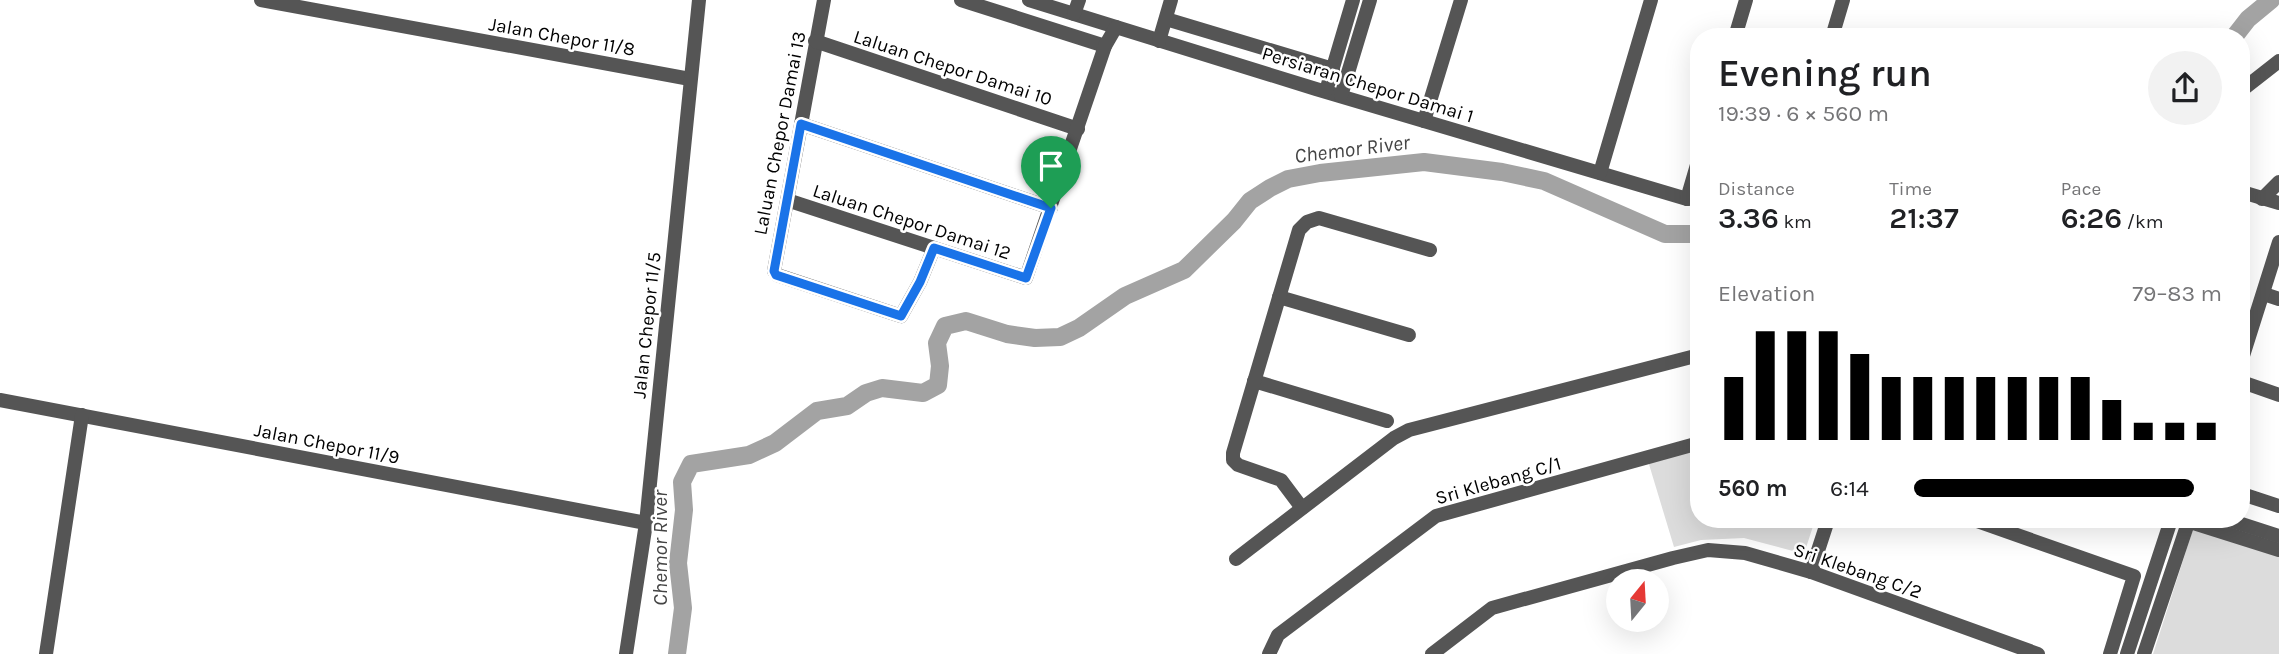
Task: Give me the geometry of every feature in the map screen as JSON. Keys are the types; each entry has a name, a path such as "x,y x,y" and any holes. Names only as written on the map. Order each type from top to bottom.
{"street":[{"name":"Jalan Chepor 11/8","path":"261,0 690,79"},
{"name":"Jalan Chepor 11/5","path":"625,654 646,523 699,0"},
{"name":"Laluan Chepor Damai 13","path":"824,0 774,271 776,275 897,316 904,314 934,248"},
{"path":"961,0 1105,46"},
{"name":"Persiaran Chepor Damai 1","path":"1029,0 1077,7 1116,27 1159,41 1600,173 1690,197"},
{"path":"1159,41 1171,0"},
{"path":"1326,92 1353,0"},
{"path":"1341,96 1370,0"},
{"path":"1424,121 1461,0"},
{"path":"1600,173 1651,0"},
{"path":"1738,28 1746,0"},
{"path":"1835,28 1843,0"},
{"path":"1166,19 1333,69"},
{"path":"801,124 1051,208 1105,46 1116,27"},
{"name":"Laluan Chepor Damai 10","path":"816,41 1077,129"},
{"path":"2250,84 2279,61"},
{"path":"2262,198 2279,182"},
{"path":"2250,194 2279,203"},
{"name":"Laluan Chepor Damai 12","path":"787,200 1026,278 1051,208"},
{"path":"1302,508 1280,480 1238,465 1233,460 1299,230 1307,222 1319,218 1430,250"},
{"path":"2250,335 2279,242"},
{"path":"2264,294 2279,299"},
{"path":"1279,297 1409,335"},
{"path":"1236,559 1394,438 1409,430 1690,357"},
{"path":"1254,381 1387,421"},
{"path":"2250,385 2279,396"},
{"name":"Jalan Chepor 11/9","path":"0,400 646,523"},
{"path":"47,654 82,415"},
{"name":"Sri Klebang C/1","path":"1269,654 1278,635 1437,516 1690,446"},
{"path":"2250,497 2279,506"},
{"path":"2250,527 2279,536"},
{"path":"1811,572 1825,528"},
{"path":"1997,528 2134,576 2110,654"},
{"path":"2127,654 2168,528"},
{"path":"2144,654 2184,528"},
{"path":"2211,528 2279,551"},
{"name":"Sri Klebang C/2","path":"1432,654 1492,608 1707,550 1745,553 1811,572 2038,654"}],"shaded area":[{"path":"1690,451 1690,528 1812,528 1804,554 1744,538 1701,540 1674,547 1648,461"},
{"path":"2193,528 2209,528 2279,552 2279,654 2153,654"}],"waterway":[{"name":"Chemor River","path":"2241,28 2271,0"},
{"name":"Chemor River","path":"677,654 683,608 678,563 684,510 682,482 691,464 749,455 775,443 817,411 847,406 866,393 882,388 923,393 938,385 940,366 937,343 945,326 966,321 1007,334 1035,338 1060,337 1079,328 1125,296 1184,270 1234,221 1250,201 1288,179 1424,162 1502,172 1544,181 1665,234 1690,234"}],"route":[{"path":"801,124 1051,208 1026,278 934,248 920,282 901,316 776,275 774,271 801,124"}]}
